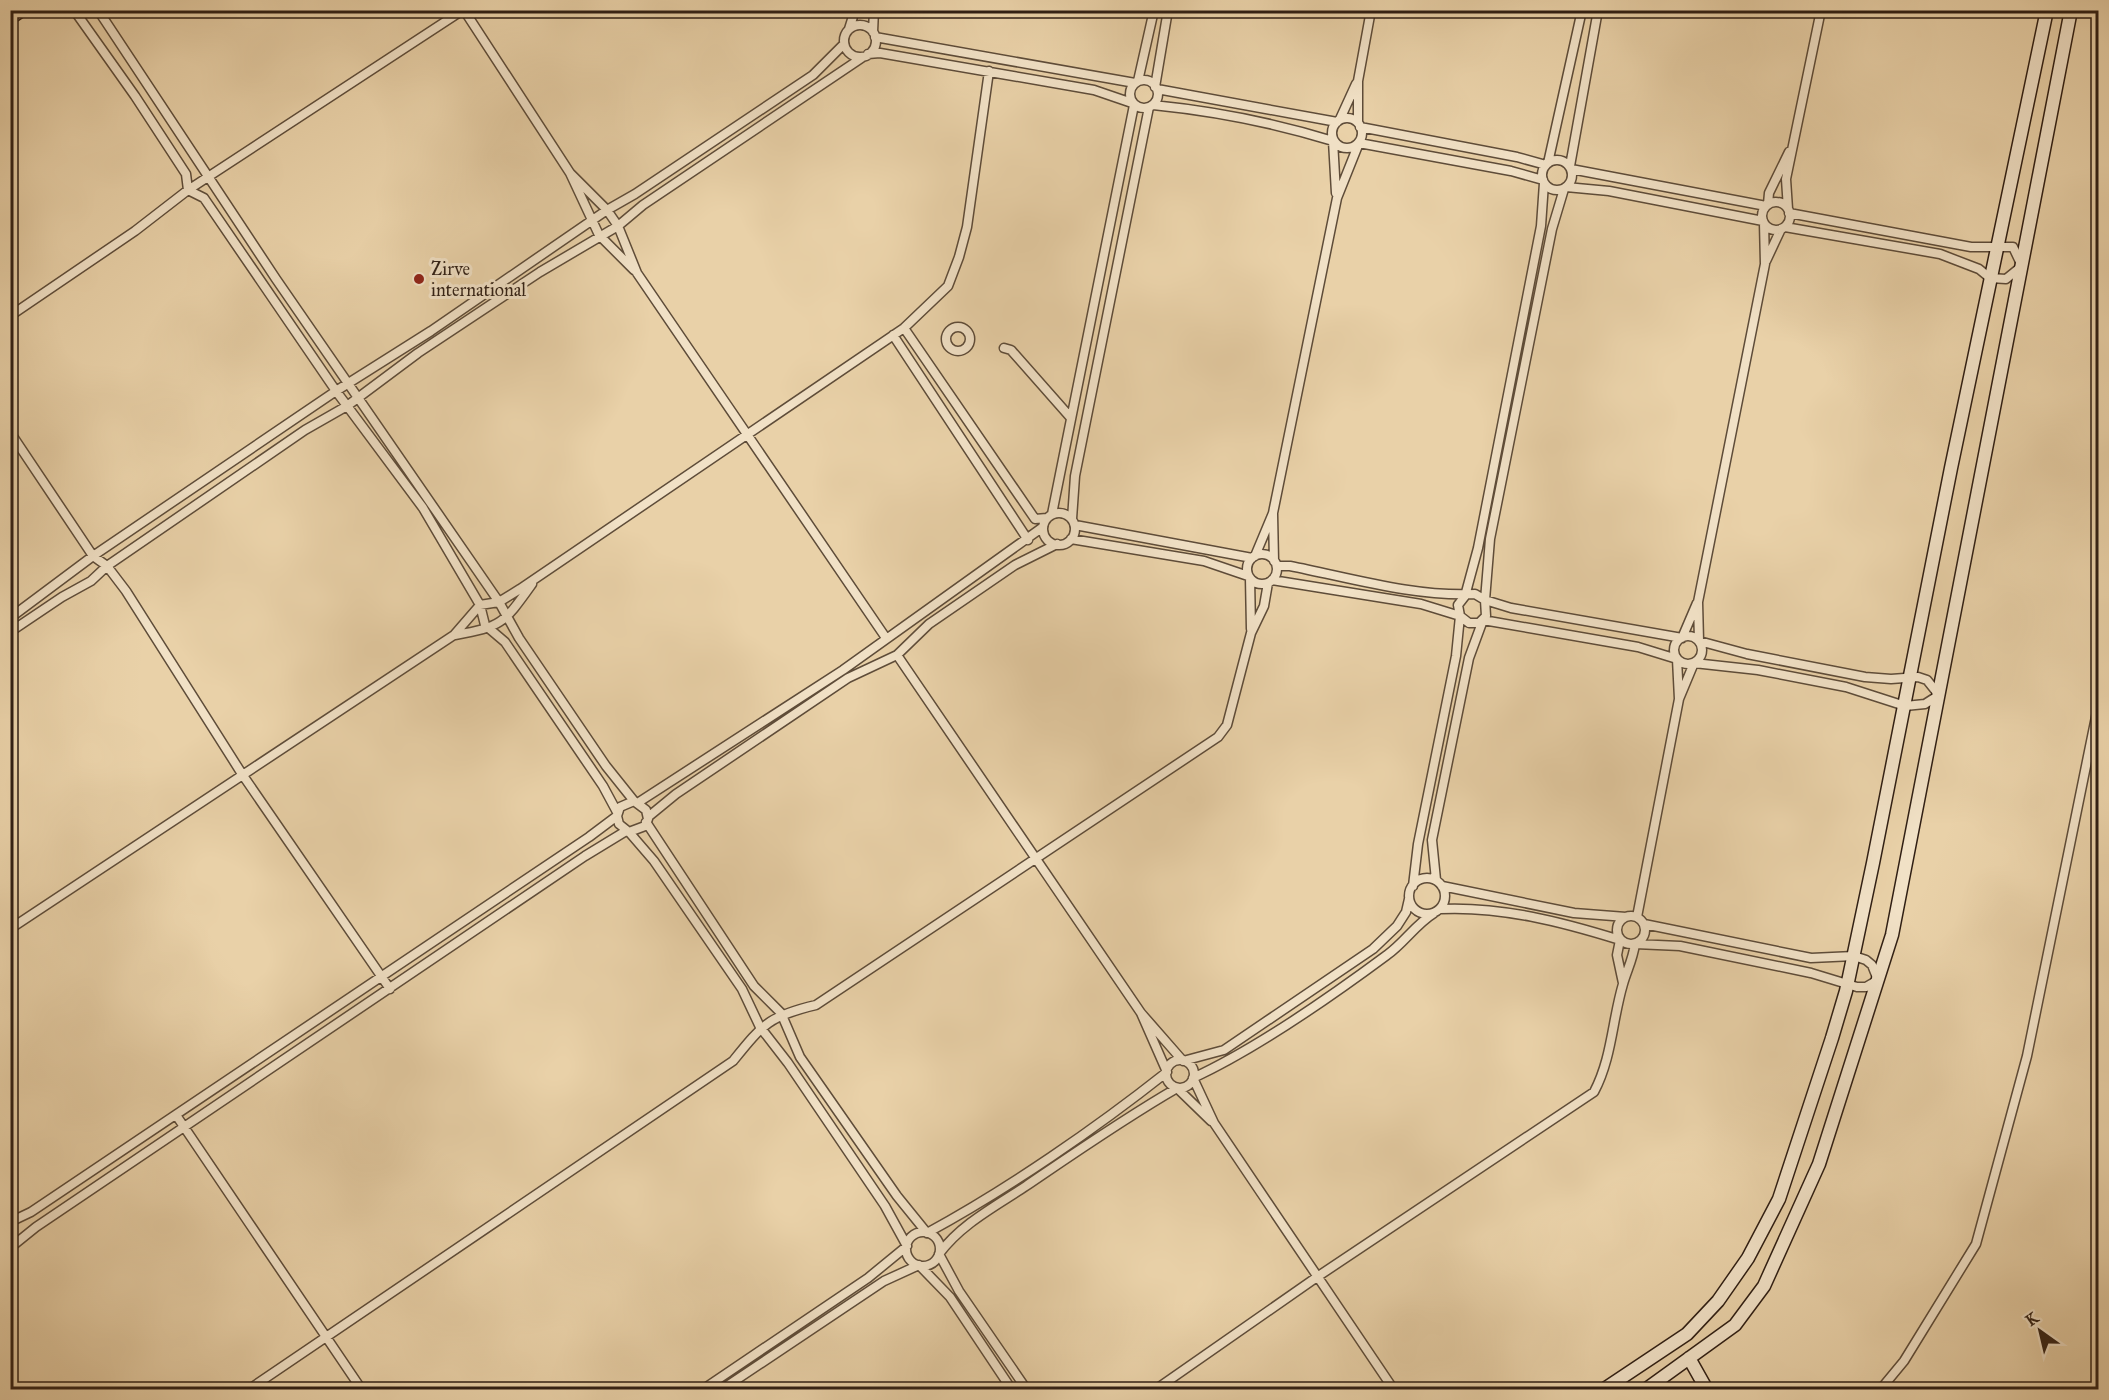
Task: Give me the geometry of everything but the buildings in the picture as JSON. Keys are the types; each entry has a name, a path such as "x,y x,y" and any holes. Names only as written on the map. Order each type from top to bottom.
{"street":[{"path":"10,18 22,10"},
{"path":"74,10 135,96 186,174 188,190"},
{"path":"98,10 147,87 211,177 276,279 350,383 499,602 560,699 606,766 646,810 647,819 754,986 782,1013 800,1057 897,1196 927,1233 939,1243 939,1254 959,1291 1027,1389"},
{"path":"10,315 135,231 188,190 464,10 570,173 599,236 638,273"},
{"path":"855,10 845,34 844,44 850,54 880,53 1094,90 1140,108 1151,106 1187,108 1301,131 1333,141 1344,148 1350,148 1359,143 1511,171 1544,181 1551,189 1609,191 1763,222 1770,229 1783,228 1940,254 1979,269 1990,278 2006,279 2022,266"},
{"path":"10,632 62,597 91,581 107,566 305,430 359,398 418,353 618,226 643,205 866,55 874,47 874,10"},
{"path":"10,1222 31,1212 530,877 617,814 626,802 637,802 843,670 885,638 1028,540 1043,527 1050,516 1112,218 1133,104 1130,90 1137,82 1154,10"},
{"path":"1071,539 1074,522 1075,476 1126,220 1151,106 1157,98 1156,88 1168,10"},
{"path":"1251,633 1247,567 1273,513 1336,198 1362,136 1359,124 1358,81 1371,10"},
{"path":"702,1389 868,1278 907,1246 913,1236 927,1233 968,1210 1133,1099 1167,1072 1172,1064 1224,1050 1372,949 1397,926 1406,912 1413,886 1418,844 1456,656 1460,616 1458,605 1465,596 1482,526 1536,253 1547,164 1582,10"},
{"path":"721,1389 884,1281 919,1265 930,1264 972,1222 1132,1114 1177,1088 1186,1087 1194,1078 1234,1060 1389,954 1424,919 1437,911 1445,898 1439,883 1432,840 1469,658 1488,611 1485,600 1492,528 1547,255 1565,188 1572,178 1571,168 1598,10"},
{"path":"1765,264 1783,228 1789,221 1786,179 1821,10"},
{"path":"1603,1389 1687,1334 1718,1301 1748,1258 1779,1198 1847,985 1854,956 1990,278 2047,10"},
{"path":"1645,1389 1735,1324 1764,1286 1820,1164 1892,935 2071,10"},
{"path":"849,29 864,25 874,34 1137,82 1146,80 1156,88 1338,121 1349,118 1359,124 1547,164 1560,160 1571,168 1767,205 1781,203 1788,211 1971,247 1997,245 2013,247 2022,266"},
{"path":"10,618 93,556 336,391 431,332 607,210 635,194 813,75 844,44"},
{"path":"10,928 454,635 480,605 499,602 537,578 904,328 948,286 959,257 966,227 989,71"},
{"path":"1336,198 1331,133 1358,81"},
{"path":"135,96 147,87"},
{"path":"1637,917 1680,699 1694,663 1702,654 1699,641 1698,602 1765,264 1762,213 1767,205 1777,173 1792,147"},
{"path":"570,173 607,210 618,226 638,273 885,638"},
{"path":"188,190 204,198 336,391 423,508 480,605 485,625 505,642 549,706 617,814 619,824 654,861 742,989 760,1027 788,1063 885,1206 907,1246 911,1260 919,1265 950,1297 1012,1389"},
{"path":"1112,218 1126,220"},
{"path":"1536,253 1547,255"},
{"path":"265,285 276,279"},
{"path":"904,328 1035,519 1065,514 1074,522 1253,557 1264,554 1276,563 1438,594 1465,596 1475,594 1485,600 1544,614 1682,638 1689,636 1699,641 1747,654 1865,677 1891,679 1911,676 1927,680 1939,695"},
{"path":"892,335 1028,540"},
{"path":"1518,340 1530,342"},
{"path":"1004,348 1011,350 1071,418"},
{"path":"1504,414 1515,416"},
{"path":"10,432 93,556 107,566 242,774 390,989"},
{"path":"248,1389 733,1061 760,1027 782,1013 816,1005 1218,737 1227,725 1251,633 1264,606 1270,582 1276,574 1273,513"},
{"path":"1482,526 1492,528"},
{"path":"1043,527 1045,537 1057,544"},
{"path":"10,1248 36,1227 537,888 628,831 640,830 647,819 676,794 848,678 897,655 929,624 1015,566 1071,539 1204,561 1249,577 1258,584 1270,582 1421,604 1460,616 1469,623 1483,620 1638,647 1677,659 1685,664 1758,670 1846,687 1905,706 1925,704 1939,695"},
{"path":"454,635 490,629 508,618 537,578"},
{"path":"1680,699 1674,647 1682,638 1698,602"},
{"path":"897,655 1141,1012 1183,1061 1191,1065 1194,1078 1214,1123 1394,1389"},
{"path":"549,706 560,699"},
{"path":"789,705 795,714"},
{"path":"1880,1389 1904,1361 1976,1244 2027,1056 2098,707"},
{"path":"530,877 537,888"},
{"path":"1413,886 1424,878 1574,913 1637,917 1644,924 1811,958 1854,956 1872,965 1878,980"},
{"path":"1503,912 1506,898"},
{"path":"1409,899 1417,911 1428,914 1469,908 1503,912 1577,926 1635,944 1680,946 1811,973 1847,985 1866,987 1878,980"},
{"path":"1623,983 1617,955 1620,940 1617,927 1626,917"},
{"path":"1155,1389 1317,1277 1594,1092 1605,1072 1623,983 1632,963 1635,944 1644,936 1644,924"},
{"path":"1141,1012 1170,1083 1214,1123"},
{"path":"176,1115 362,1389"},
{"path":"753,1355 758,1364"},
{"path":"1689,1358 1707,1389"}],"place":[{"name":"Zirve international","path":"419,279"}]}
